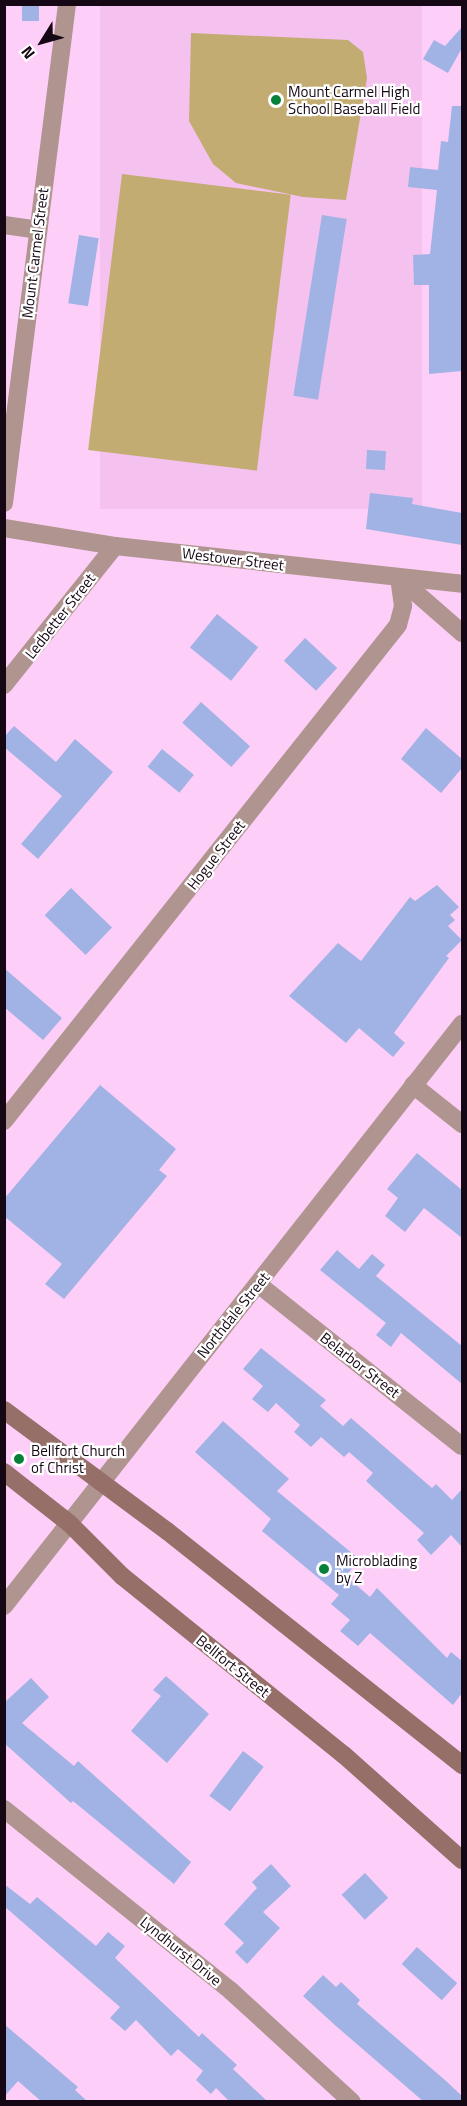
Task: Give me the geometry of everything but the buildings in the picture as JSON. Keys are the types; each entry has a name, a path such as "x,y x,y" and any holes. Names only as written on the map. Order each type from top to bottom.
{"main road":[{"path":"4,1410 102,1485 167,1530 462,1765"},
{"name":"Bellfort Street","path":"4,1472 70,1524 122,1576 344,1755 462,1860"}],"street":[{"name":"Mount Carmel Street","path":"4,503 67,4"},
{"path":"4,225 38,230"},
{"name":"Westover Street","path":"4,528 115,546 462,584"},
{"name":"Ledbetter Street","path":"4,686 115,546"},
{"path":"399,578 462,633"},
{"name":"Hogue Street","path":"4,1121 398,625 403,606 399,578"},
{"name":"Northdale Street","path":"4,1606 102,1485 462,1024"},
{"path":"414,1085 462,1125"},
{"name":"Belarbor Street","path":"258,1284 462,1446"},
{"name":"Lyndhurst Drive","path":"4,1809 231,1991 352,2102"}],"shaded area":[{"path":"100,5 422,5 422,509 100,509"},
{"name":"Mount Carmel High School Baseball Field","path":"191,33 348,40 363,52 367,78 346,200 303,197 236,183 213,164 189,121"},
{"path":"122,174 291,195 257,471 88,450"}],"place":[{"name":"Mount Carmel High School Baseball Field","path":"276,100"},
{"name":"Bellfort Church of Christ","path":"19,1459"},
{"name":"Microblading by Z","path":"324,1569"}]}
